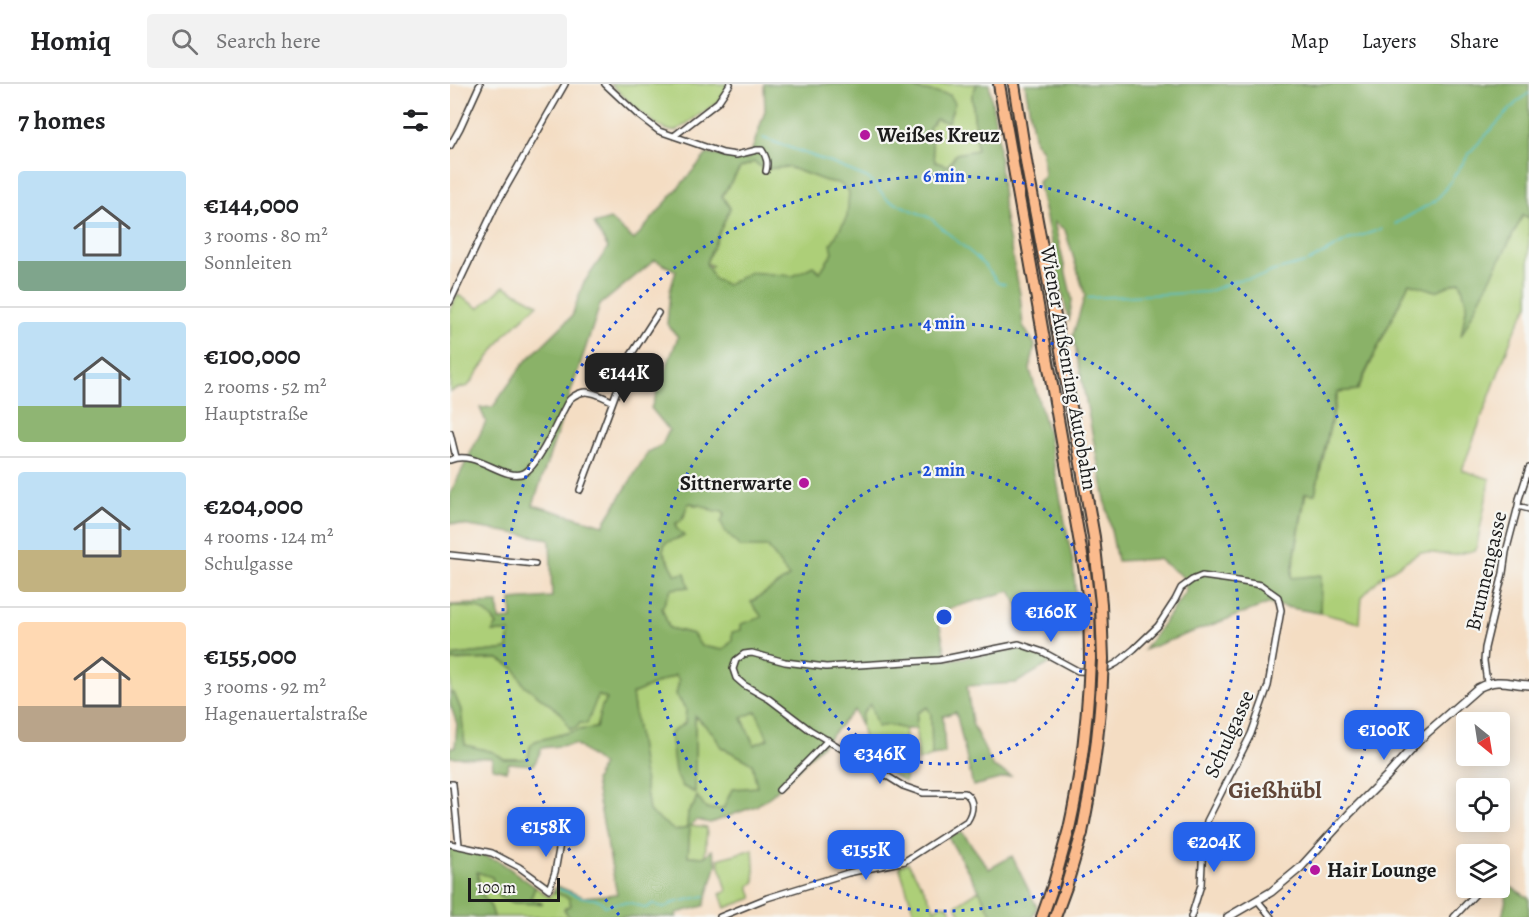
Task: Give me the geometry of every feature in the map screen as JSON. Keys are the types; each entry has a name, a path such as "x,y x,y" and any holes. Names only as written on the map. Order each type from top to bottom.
{"highway":[{"name":"Wiener Außenring Autobahn","path":"999,84 1089,604 1089,702 1085,745 1069,829 1042,917"},
{"name":"Wiener Außenring Autobahn","path":"1014,84 1094,537 1101,603 1102,703 1091,789 1082,833 1055,917"}],"street":[{"path":"450,146 480,84"},
{"path":"450,302 496,205 565,84"},
{"path":"605,84 638,115 660,131 723,153 736,155 762,150 768,164 766,171"},
{"path":"674,136 718,102 730,84"},
{"path":"580,490 629,357 658,313"},
{"path":"450,433 453,459 480,461 517,476 527,472 536,462 570,400 580,393 589,392 612,400"},
{"name":"Brunnengasse","path":"1487,683 1485,648 1518,499 1529,468"},
{"path":"1518,506 1529,509"},
{"path":"450,555 535,564"},
{"name":"Schulgasse","path":"828,740 801,724 769,699 744,686 736,678 733,669 736,660 744,654 752,653 785,662 826,668 939,660 1019,645 1043,652 1078,671 1095,672 1117,663 1134,649 1158,626 1181,588 1192,580 1202,576 1261,585 1278,597 1281,610 1268,686 1251,734 1207,821 1203,843 1201,885 1191,917"},
{"path":"1228,917 1258,901 1300,868 1421,738 1467,696 1487,683 1498,681 1529,685"},
{"path":"720,917 767,898 838,876 905,861 967,821 972,814 969,796 964,793 923,793 903,786 828,740 779,790"},
{"path":"450,784 453,784 459,845"},
{"path":"450,844 492,853 519,867 549,889 555,872 562,832"},
{"path":"1454,917 1472,898"},
{"path":"1258,901 1271,917"}],"green space":[{"path":"611,84 730,84 718,102 676,131 660,127 651,121"},
{"path":"764,84 909,84 919,90 950,95 955,103 948,122 936,119 929,128 935,162 948,166 956,154 977,150 972,95 977,84 989,84 998,138 1004,214 1020,294 1023,326 1035,345 1030,369 1048,434 1073,563 1076,597 1047,621 1026,619 1010,591 937,612 947,660 1022,649 1054,661 1016,683 967,686 972,723 993,767 1011,776 973,786 956,712 943,716 945,754 932,756 931,714 927,707 917,713 916,729 905,729 889,725 877,727 870,704 862,714 861,726 854,710 772,795 756,806 710,823 697,820 690,826 688,856 704,857 712,850 717,864 704,906 677,913 677,917 569,917 564,909 571,905 569,898 553,892 557,886 583,897 617,894 595,781 602,765 575,744 542,748 534,765 509,763 506,771 493,768 492,758 450,757 450,747 455,747 457,724 450,704 450,693 454,693 461,710 465,745 493,752 504,759 528,759 530,747 535,741 596,728 602,706 607,699 598,695 587,724 580,723 577,727 570,729 561,713 523,684 515,669 499,659 450,660 450,656 508,649 510,632 492,632 497,625 482,610 471,607 450,607 450,605 498,603 499,620 512,619 511,600 552,597 550,539 450,523 450,494 486,422 480,408 493,407 523,364 572,316 583,284 608,248 594,224 610,219 634,240 707,154 749,159 765,111","holes":["754,162 764,169 788,167 826,181 839,183 849,192 847,217 831,244 833,252 820,272 813,266 793,276 750,272 727,285 714,279 706,263 730,208 722,196 740,168","655,260 676,271 670,291 667,324 678,337 651,408 669,430 662,445 648,452 603,525 533,505 600,305","688,504 700,505 725,513 721,522 725,531 740,547 768,547 789,577 751,602 762,617 741,624 741,630 732,632 732,641 723,650 701,646 693,634 669,628 662,608 671,589 689,587 685,573 676,575 663,551 665,543 684,536 676,528 676,523 681,521","676,675 679,681 676,695 686,709 685,723 670,733 675,772 682,786 695,793 695,716 713,733 721,747 752,763 757,787 732,789 723,809 706,809 697,796 688,812 687,828 675,831 649,811 632,694","756,711 768,739 754,745 742,718"]},
{"path":"909,84 977,84 972,95 977,150 956,154 948,166 935,162 929,128 950,95 918,90"},
{"path":"1025,84 1529,84 1529,218 1523,215 1461,336 1467,304 1460,281 1436,291 1409,283 1357,390 1337,392 1315,494 1305,493 1291,578 1321,575 1320,613 1268,604 1144,650 1186,591 1183,577 1158,559 1117,561 1073,335 1085,295 1065,230 1054,222 1072,299 1069,322 1038,182 1044,176 1042,150 1035,142"},
{"path":"754,162 764,169 788,167 826,181 882,196 815,292 677,289 696,280 710,266 713,266 706,263 730,208 722,196 740,168"},
{"path":"1523,215 1529,218 1529,304 1513,334 1462,470 1490,479 1476,550 1454,555 1420,552 1382,576 1362,597 1360,623 1320,613 1321,575 1291,579 1306,493 1315,494 1338,392 1358,390 1409,283 1436,291 1460,280 1467,304 1462,333"},
{"path":"504,286 538,304 505,335 468,386 450,392 450,309 458,295 479,308"},
{"path":"688,504 696,506 702,505 714,512 725,513 768,547 790,577 751,602 762,617 742,630 723,650 700,646 693,634 669,628 662,608 676,575 663,551 665,543 684,536 676,528 676,523 684,517"},
{"path":"450,607 477,608 487,613 497,625 493,632 510,631 508,649 450,656"},
{"path":"499,659 515,669 523,684 561,713 598,695 607,699 602,706 596,728 578,730 530,747 528,759 504,759 493,752 465,745 461,710 454,693 450,693 450,661"},
{"path":"676,675 679,681 676,695 686,709 685,723 670,733 682,786 695,793 695,716 713,733 721,747 752,763 758,787 723,809 706,809 697,797 688,812 687,828 675,831 649,812 632,694"},
{"path":"870,703 889,725 905,729 905,782 869,760 861,726 862,714"},
{"path":"927,707 931,714 932,756 918,761 917,713"},
{"path":"757,711 768,739 754,745 742,717"},
{"path":"690,826 707,828 705,857 688,856"},
{"path":"962,832 989,869 1012,856 1037,907 1033,917 993,917 948,837"},
{"path":"450,848 468,850 499,861 535,887 531,898 543,904 514,903 499,897 492,877 477,872 481,893 491,907 494,917 450,917"},
{"path":"753,849 755,882 749,886 753,898 725,908 720,894 727,891 718,859"},
{"path":"908,863 935,910 941,904 948,906 954,917 911,917 915,915 899,866"},
{"path":"477,872 492,877 499,897 541,903 531,898 535,887 549,897 553,892 569,897 571,905 564,909 569,917 494,917 491,907 481,893"},
{"path":"1510,887 1529,898 1529,917 1502,917 1506,898 1510,898"},
{"path":"979,890 993,917 962,917 956,905"}],"waterway":[{"path":"1395,224 1435,201 1471,151 1518,101 1529,93"},
{"path":"763,138 868,178 888,200 930,218 976,257 998,283 1005,284"},
{"path":"1088,298 1207,292 1237,280 1264,276 1270,272 1308,262 1348,240 1382,229"},
{"path":"559,889 581,897 600,900 605,906 626,902 646,908 653,904 664,908 673,903 705,896"}],"place":[{"name":"Weißes Kreuz","path":"865,135"},
{"name":"Sittnerwarte","path":"804,483"},
{"name":"Hair Lounge","path":"1315,870"}],"district":[{"name":"Gießhübl","path":"1275,790"}]}
